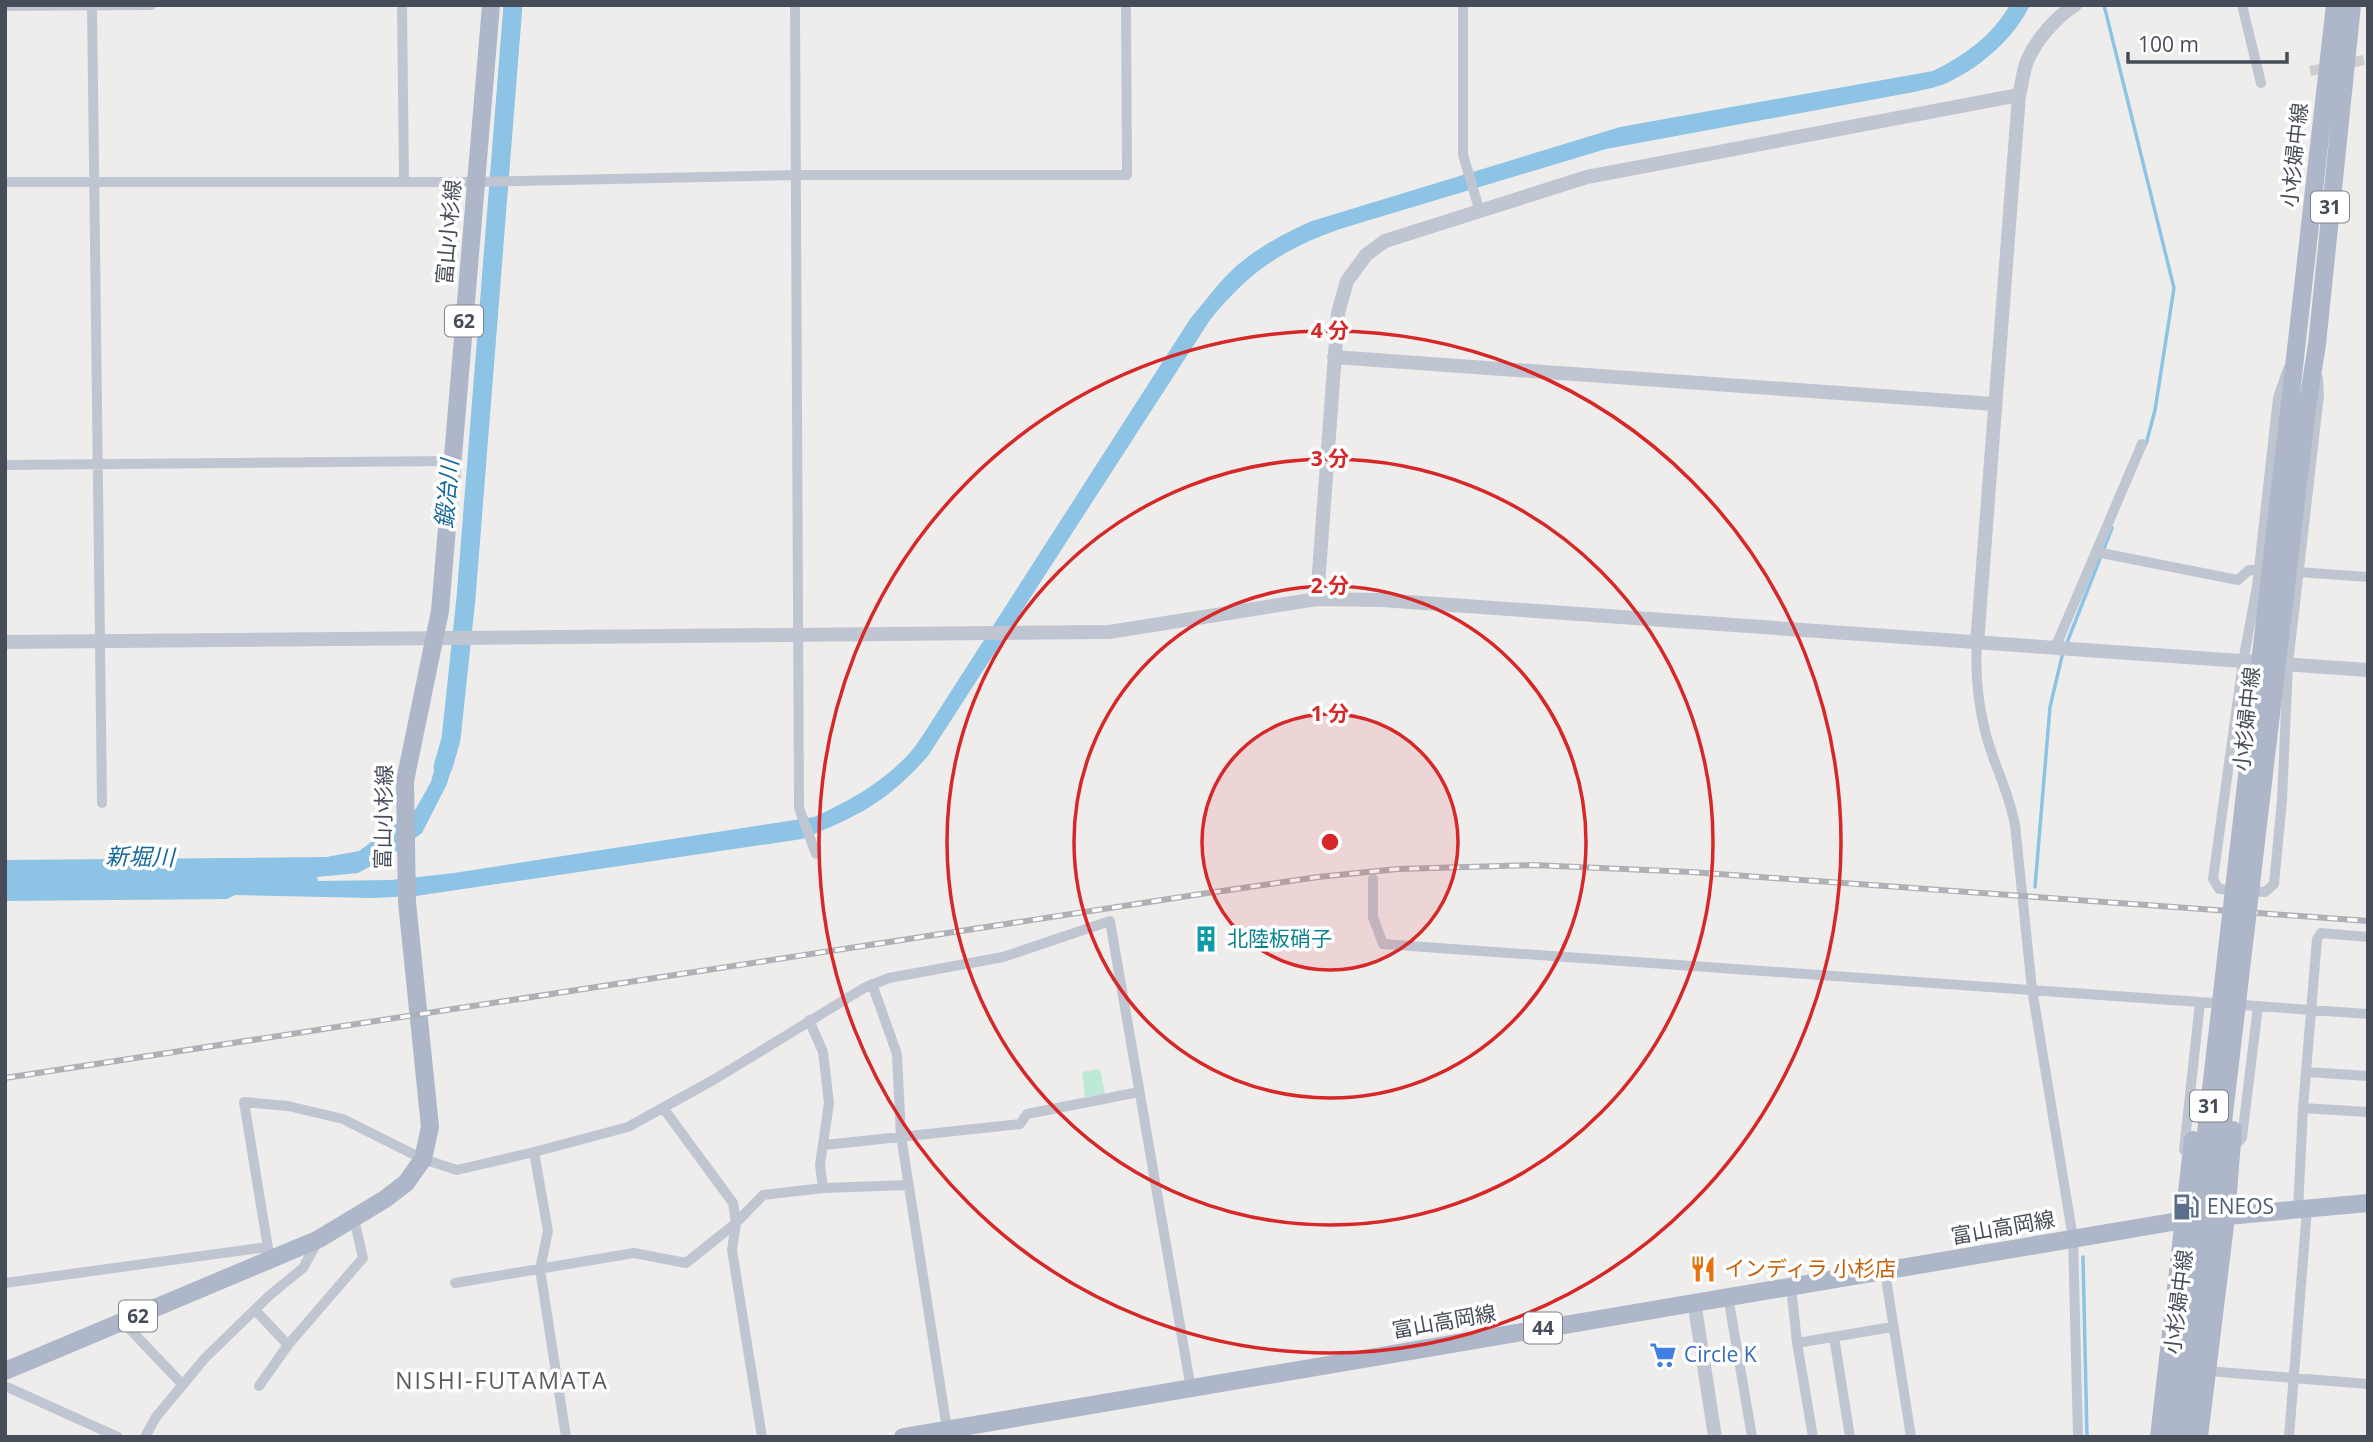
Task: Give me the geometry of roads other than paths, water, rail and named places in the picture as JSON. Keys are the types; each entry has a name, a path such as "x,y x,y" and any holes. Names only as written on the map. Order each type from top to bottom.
{"main road":[{"name":"富山小杉線","path":"5,1371 123,1322 269,1253 319,1239 354,1219 406,1183 424,1159 430,1127 429,1100 417,1014 405,873 408,759 441,639 440,611 479,181 491,5"},
{"name":"小杉婦中線","path":"2171,1437 2256,776 2278,644 2299,405 2297,343 2335,5"},
{"name":"小杉婦中線","path":"2299,405 2317,344 2353,5"},
{"name":"小杉婦中線","path":"2186,1437 2256,776"},
{"name":"31","path":"2199,1437 2266,849 2256,776"},
{"name":"31","path":"2159,1437 2229,838 2256,776"},
{"name":"富山高岡線","path":"903,1437 958,1431 1694,1301 1885,1272 2184,1220 2368,1203"}],"street":[{"path":"92,5 102,803"},
{"path":"5,6 151,5"},
{"path":"402,5 404,181"},
{"path":"795,5 801,814 816,854"},
{"path":"5,182 1127,175 1126,5"},
{"path":"1463,5 1463,155 1480,212"},
{"path":"2075,5 2042,37 2028,60 2019,95 1975,670 1985,732 2011,800 2032,989 2073,1238 2078,1437"},
{"path":"2242,5 2260,83"},
{"path":"1317,599 1338,313 1347,281 1366,255 1385,241 1587,177 2019,95"},
{"path":"2297,343 2278,398 2258,570 2213,879 2219,889 2265,892 2274,884 2282,800 2288,664 2319,395 2317,344"},
{"path":"1334,357 1994,404"},
{"path":"2055,648 2142,444"},
{"path":"5,465 452,461"},
{"path":"2096,552 2238,580 2249,570 2258,570"},
{"path":"2298,572 2368,577"},
{"path":"5,642 1109,632 1317,599 1381,600 2368,670"},
{"path":"1373,879 1373,917 1383,944 2368,1014"},
{"path":"5,1283 269,1253 244,1102 288,1106 343,1119 424,1159 457,1170 628,1127 664,1109 872,984 889,978 1003,957 1110,921 1191,1389"},
{"path":"2289,1437 2295,1378 2303,1209 2303,1108 2317,939 2321,933 2368,937"},
{"path":"872,984 897,1054 901,1136 958,1431"},
{"path":"2190,1169 2184,1150 2200,1002"},
{"path":"2232,1149 2242,1138 2258,1006"},
{"path":"809,1020 823,1052 829,1103 820,1165 823,1188"},
{"path":"2306,1072 2368,1076"},
{"path":"825,1145 1020,1124 1027,1114 1139,1092"},
{"path":"2303,1108 2368,1112"},
{"path":"664,1109 733,1203 736,1223 732,1250 762,1437"},
{"path":"534,1152 548,1231 540,1269 566,1437"},
{"path":"455,1283 634,1253 685,1263 736,1223 763,1195 823,1188 909,1185"},
{"path":"259,1386 288,1345 363,1258 354,1219"},
{"path":"145,1437 156,1417 205,1358 303,1268 319,1239"},
{"path":"1885,1272 1911,1437"},
{"path":"1791,1286 1797,1343 1813,1437"},
{"path":"1728,1296 1752,1437"},
{"path":"1694,1301 1716,1437"},
{"path":"255,1310 288,1345"},
{"path":"123,1322 183,1385"},
{"path":"1797,1343 1892,1327"},
{"path":"1834,1337 1850,1437"},
{"path":"2207,1371 2368,1384"},
{"path":"5,1387 118,1437"}],"water":[{"path":"2010,5 2030,5 2016,28 1997,49 1975,67 1942,85 1606,149 1340,229 1300,245 1268,264 1238,288 1210,320 928,756 885,796 840,823 802,839 416,896 371,898 235,895 227,899 5,901 5,860 326,857 359,851 415,810 431,782 442,740 459,742 447,784 422,833 393,854 358,873 317,877 318,881 391,880 454,873 814,817 875,783 911,751 1190,319 1225,277 1255,252 1312,221 1620,127 1933,71 1986,36"}],"waterway":[{"name":"鍛冶川","path":"443,767 451,739 466,598 513,5"},
{"path":"2104,5 2174,288 2155,410 2146,444"},
{"path":"2066,645 2112,528"},
{"path":"2035,887 2050,707 2063,652"},
{"path":"2083,1257 2087,1437"}],"tunnel":[{"path":"2310,71 2364,60"}],"railway":[{"path":"5,1078 1201,894 1318,877 1398,869 1533,865 1691,872 2368,921"}],"place":[{"name":"北陸板硝子","path":"1206,939"},
{"name":"ENEOS","path":"2186,1207"},
{"name":"インディラ 小杉店","path":"1703,1269"},
{"name":"Circle K","path":"1663,1355"}],"district":[{"name":"NISHI-FUTAMATA","path":"502,1381"}],"water label":[{"name":"新堀川","path":"140,857"}]}
